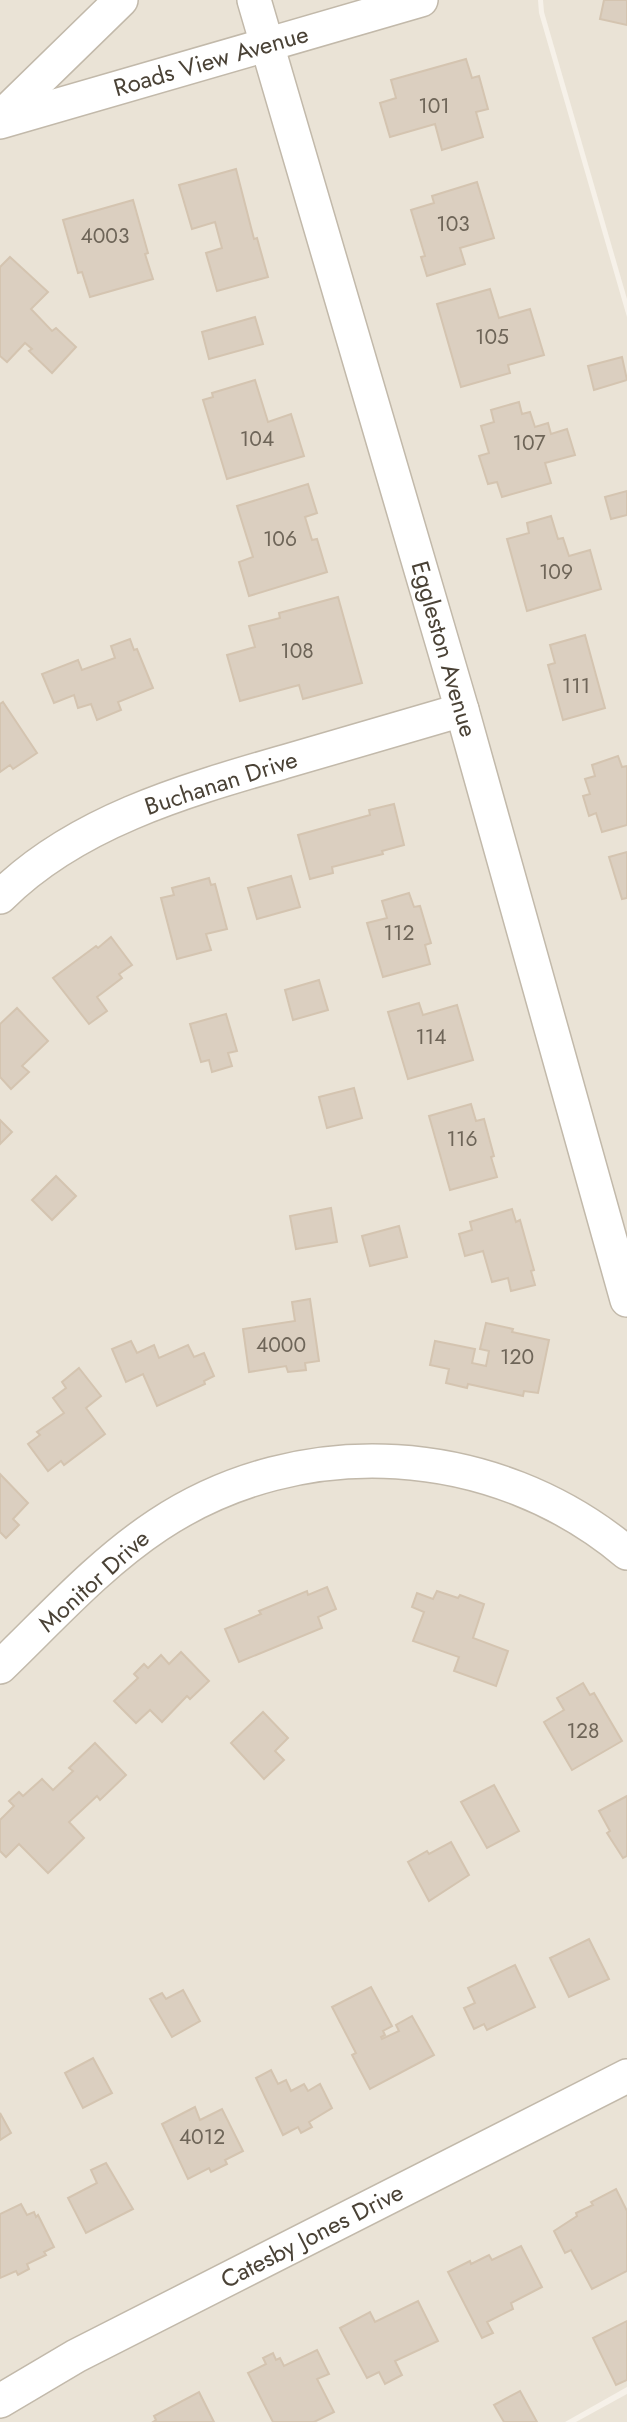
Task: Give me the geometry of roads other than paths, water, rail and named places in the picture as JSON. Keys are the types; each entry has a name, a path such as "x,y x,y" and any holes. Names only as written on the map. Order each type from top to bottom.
{"street":[{"path":"0,120 121,0"},
{"name":"Eggleston Avenue","path":"254,0 462,710 627,1300"},
{"name":"Roads View Avenue","path":"0,120 421,0"},
{"name":"Buchanan Drive","path":"0,897 63,848 129,813 208,784 462,710"},
{"name":"Monitor Drive","path":"0,1667 107,1565 157,1525 203,1500 261,1477 317,1464 383,1460 453,1468 516,1487 566,1510 627,1553"},
{"name":"Catesby Jones Drive","path":"0,2401 76,2356 627,2076"}]}
